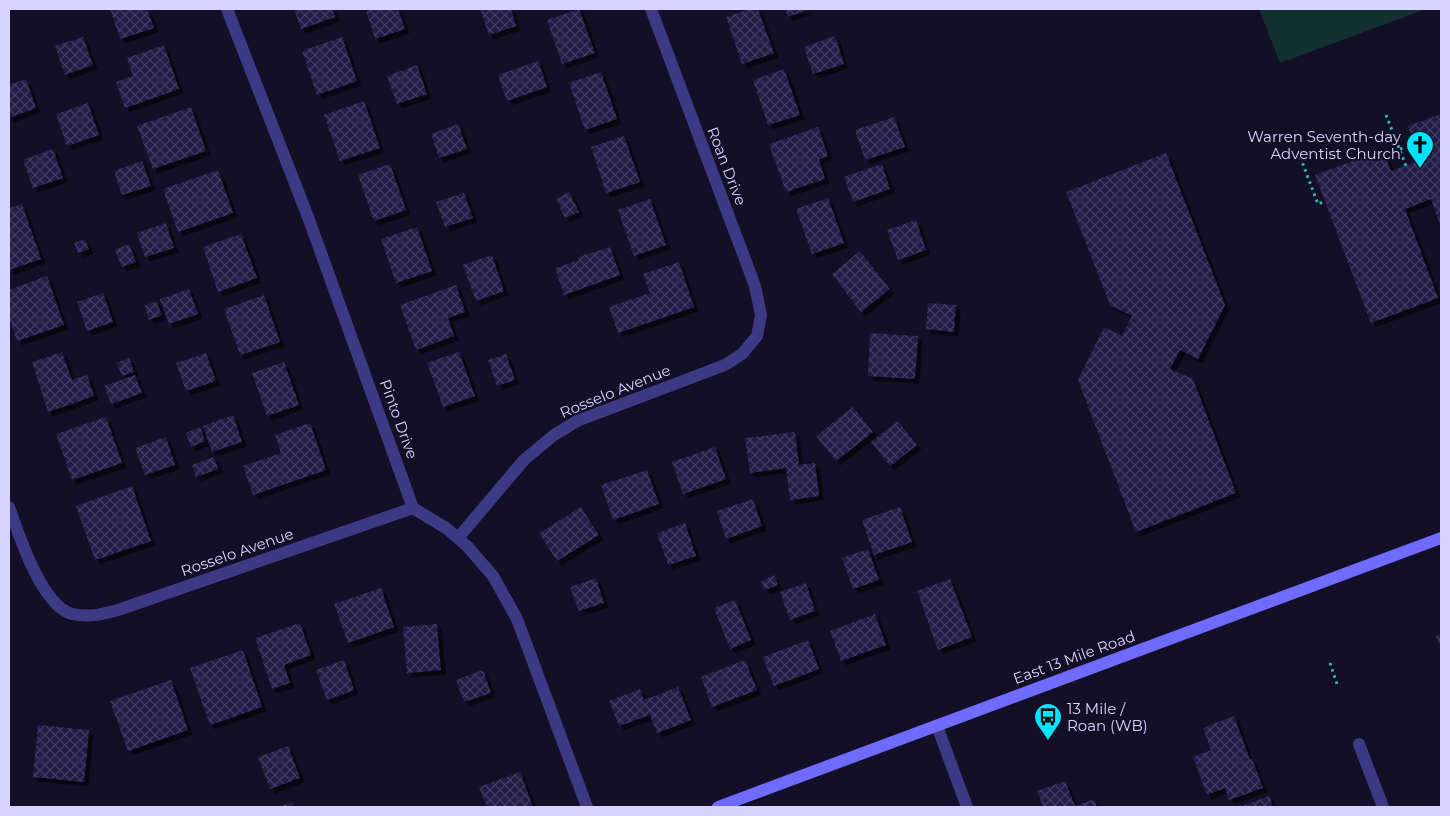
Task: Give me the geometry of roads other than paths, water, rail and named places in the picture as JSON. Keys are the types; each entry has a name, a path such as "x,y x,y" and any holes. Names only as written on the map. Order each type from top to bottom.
{"main road":[{"name":"East 13 Mile Road","path":"718,807 1441,538"}],"street":[{"name":"Pinto Drive","path":"227,9 308,217 413,508"},
{"name":"Roan Drive","path":"651,9 755,286 761,314 758,336"},
{"name":"Rosselo Avenue","path":"458,538 524,460 554,435 577,421 600,411 725,365 742,354 758,336"},
{"name":"Rosselo Avenue","path":"9,507 29,561 54,602 70,613 84,616 102,615 121,609 413,508"},
{"path":"413,508 446,528 458,538 493,576 517,619 587,807"},
{"path":"937,726 967,807"},
{"path":"1359,744 1383,807"}],"place":[{"name":"Warren Seventh-day Adventist Church","path":"1420,169"},
{"name":"13 Mile / Roan (WB)","path":"1048,741"}]}
